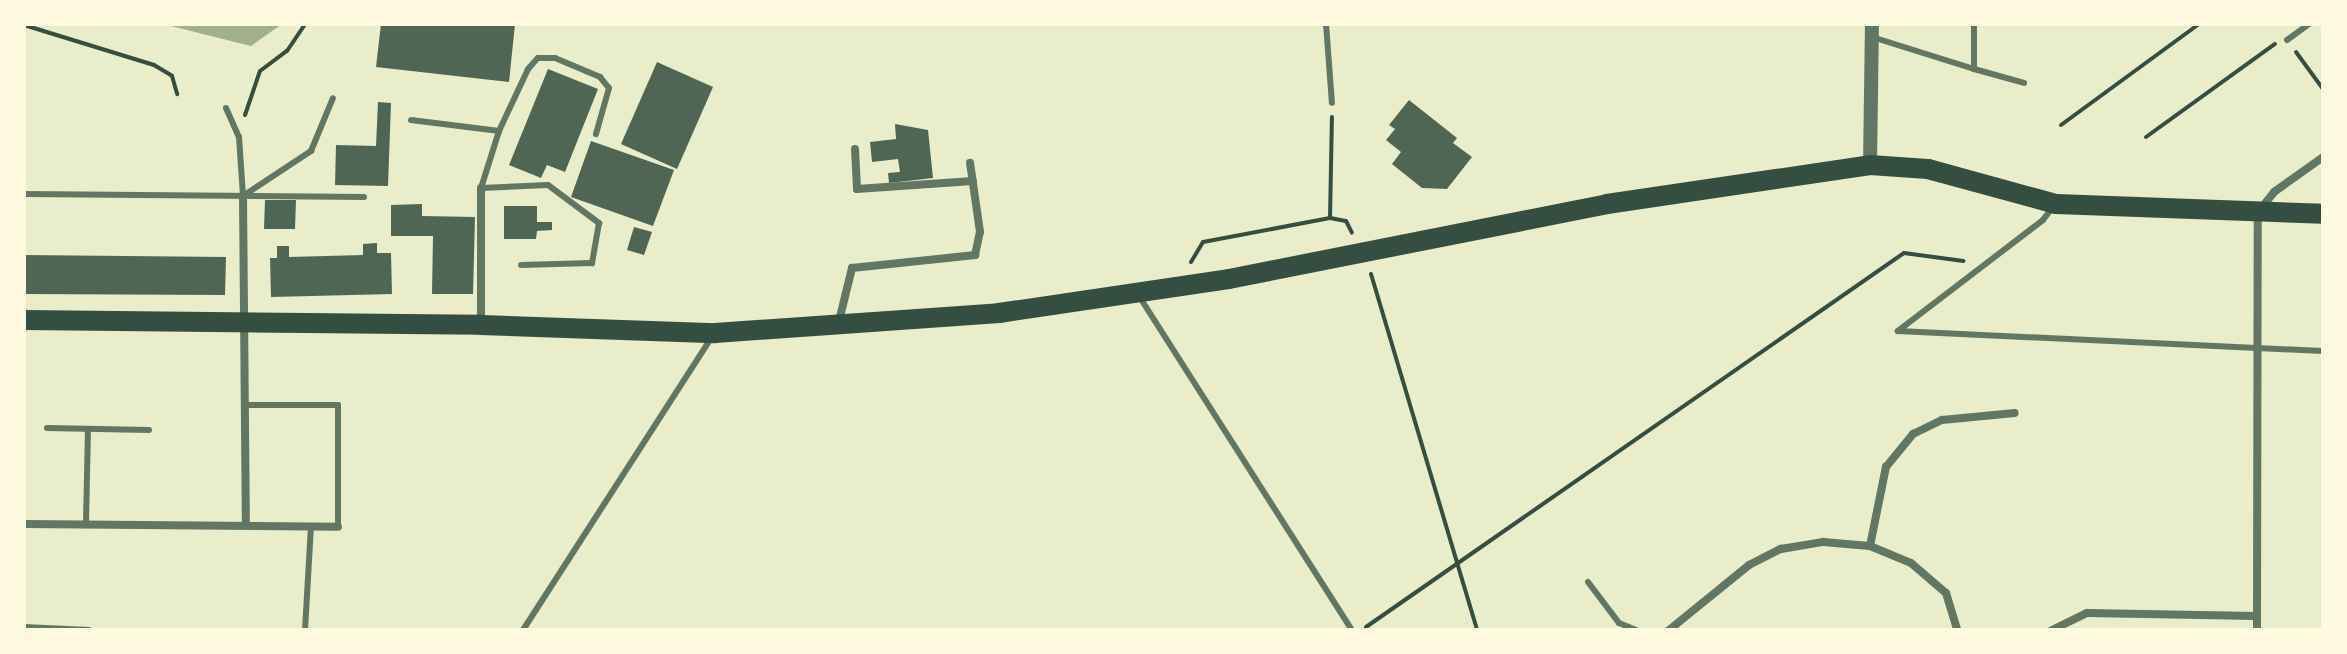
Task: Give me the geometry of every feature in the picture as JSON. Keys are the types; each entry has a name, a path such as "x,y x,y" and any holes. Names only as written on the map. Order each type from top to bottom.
{"main road":[{"path":"24,320 481,325 715,333 999,313 1340,258 1607,204 1870,165 1928,169 2056,204 2323,214"}],"street":[{"path":"1870,165 1872,30"},
{"path":"855,149 857,189 973,181"},
{"path":"2257,630 2258,212 2274,192 2323,157"},
{"path":"838,325 852,268 975,255 980,232 970,163"},
{"path":"481,188 481,325"},
{"path":"243,196 248,405 246,525"},
{"path":"1870,546 1886,467 1913,434 1942,420 2015,413"},
{"path":"24,524 338,527"},
{"path":"1669,630 1749,565 1781,549 1823,542 1870,546 1911,563 1946,593 1957,630"},
{"path":"2052,630 2087,613 2256,616"}],"lane":[{"path":"1326,24 1332,103"},
{"path":"1974,24 1974,69"},
{"path":"2287,40 2309,24"},
{"path":"1872,30 1974,69 2024,83"},
{"path":"521,265 592,263 599,223 548,185 481,188 499,131 528,69 538,58 555,58 600,77 609,88 596,134"},
{"path":"243,196 311,151 333,98"},
{"path":"226,108 239,137 243,196"},
{"path":"411,120 499,131"},
{"path":"24,194 364,197"},
{"path":"2056,204 2043,220 1898,331 2323,351"},
{"path":"1136,293 1352,630"},
{"path":"523,630 715,333"},
{"path":"248,405 338,405 338,527"},
{"path":"47,428 149,430"},
{"path":"86,523 88,429"},
{"path":"305,630 311,526"},
{"path":"1588,582 1619,623 1636,630"},
{"path":"24,627 89,630"}],"path":[{"path":"239,137 260,71 287,51 305,24"},
{"path":"2061,125 2199,24"},
{"path":"24,25 154,65 172,76 177,94"},
{"path":"2146,137 2282,40 2287,40 2323,89"},
{"path":"1330,218 1332,103"},
{"path":"1188,284 1192,256 1203,242 1330,218 1346,221 1357,244"},
{"path":"1362,630 1904,253 1986,264"},
{"path":"1368,268 1477,630"}],"shaded area":[{"path":"163,24 282,24 251,46"}],"building":[{"path":"381,24 515,24 509,82 376,67"},
{"path":"657,62 713,87 677,169 621,144"},
{"path":"548,69 598,89 565,172 547,165 541,178 509,165"},
{"path":"1409,100 1457,138 1453,143 1472,157 1447,189 1422,188 1392,164 1401,152 1386,140 1395,129 1389,125"},
{"path":"378,102 391,103 388,186 335,185 336,145 376,146"},
{"path":"895,124 928,130 933,178 889,183 888,173 900,172 898,159 872,162 870,142 896,139"},
{"path":"591,141 674,170 653,226 571,197"},
{"path":"265,200 296,200 295,229 264,229"},
{"path":"422,204 422,216 475,217 473,294 432,294 433,236 391,236 391,205"},
{"path":"504,206 537,206 537,222 552,222 552,230 537,231 536,239 504,239"},
{"path":"634,227 652,232 644,255 627,250"},
{"path":"377,243 377,253 391,253 392,294 271,297 270,258 277,258 277,246 289,246 289,257 363,255 363,244"},
{"path":"24,255 226,257 225,295 24,294"}]}
